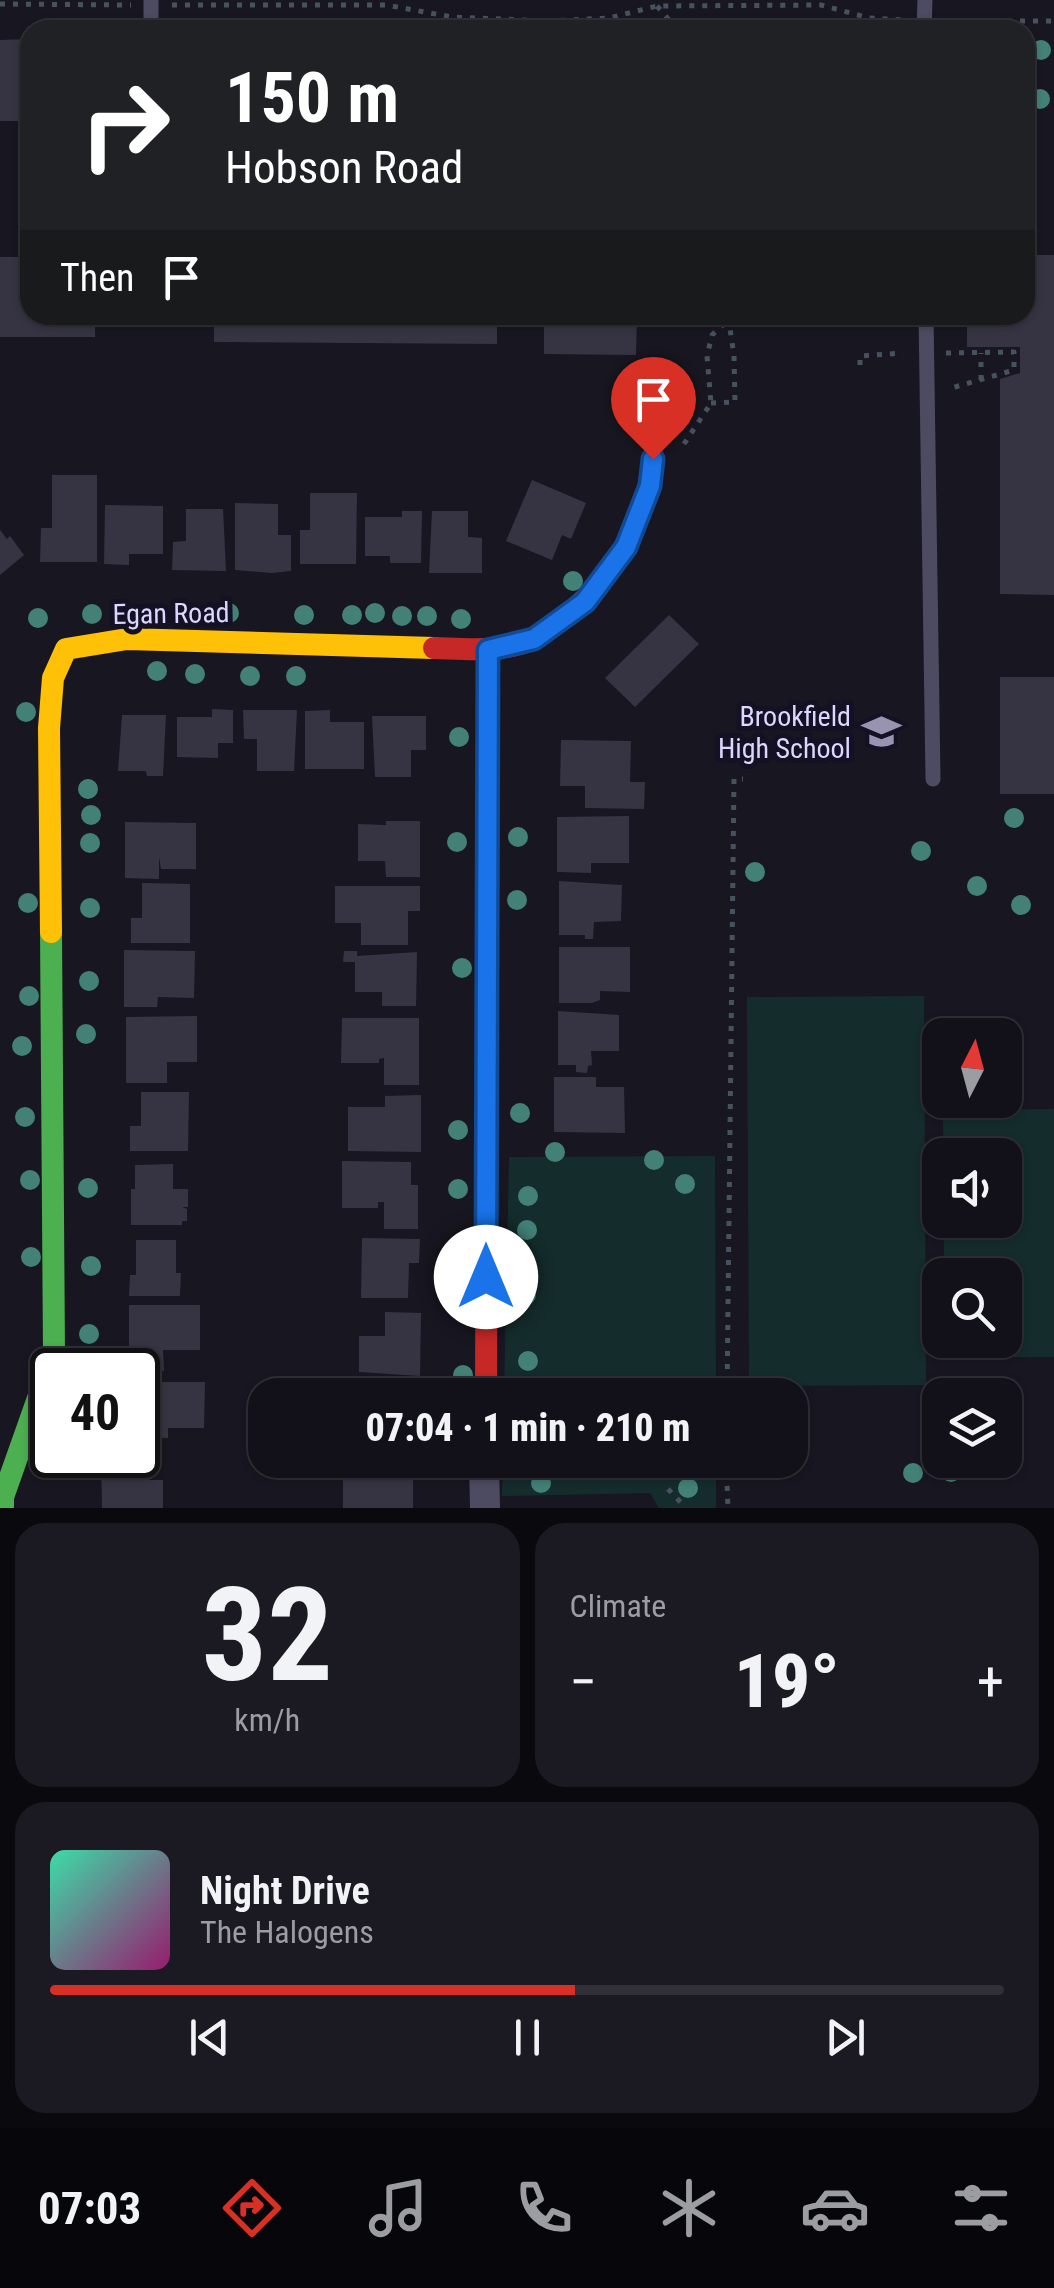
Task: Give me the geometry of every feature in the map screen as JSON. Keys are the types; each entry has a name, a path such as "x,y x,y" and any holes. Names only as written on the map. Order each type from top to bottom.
{"street":[{"path":"486,1378 488,650 534,639 585,602 626,547 650,486 653,459"},
{"name":"Egan Road","path":"4,1508 3,1497 54,1353 49,728 53,678 66,649 128,639 488,650"},
{"path":"484,1478 485,1508"}],"lane":[{"path":"926,325 933,779"}],"path":[{"path":"0,4 386,5 452,17 524,20"},
{"path":"568,20 609,18 657,6 822,6 885,20"},
{"path":"657,6 669,20"},
{"path":"650,486 670,466 712,402 707,356 712,335 721,325"},
{"path":"712,402 735,402 729,325"},
{"path":"860,364 860,356 904,352"},
{"path":"981,352 981,380"},
{"path":"926,392 944,391 1014,370 1014,352 944,353"},
{"path":"653,459 656,365"},
{"path":"727,1378 734,780 743,779"},
{"path":"727,1478 728,1508"},
{"path":"668,1490 686,1508"}],"green space":[{"path":"924,996 922,1358 926,1358 926,1378 922,1378 922,1385 808,1386 808,1378 749,1378 747,997"},
{"path":"1022,1109 1054,1109 1054,1357 1022,1357 1022,1258 944,1258 944,1238 1022,1238 1022,1138 943,1138 943,1118 1022,1118"},
{"path":"715,1156 716,1378 504,1378 509,1157"},
{"path":"502,1478 716,1478 716,1508 659,1508 650,1493 502,1496"}],"building":[{"path":"20,39 20,121 0,121 0,40"},
{"path":"1035,255 1054,255 1054,595 1000,594 1000,379 1020,373 1020,347 967,347 967,325 1035,325"},
{"path":"0,257 20,257 20,325 95,325 95,337 0,337"},
{"path":"214,325 497,325 497,344 214,342"},
{"path":"544,325 637,325 636,355 544,354"},
{"path":"52,475 97,475 97,562 40,562 41,528 52,528"},
{"path":"532,480 586,503 571,539 562,535 552,560 506,541"},
{"path":"310,493 357,493 356,564 300,564 300,530 310,530"},
{"path":"235,503 278,504 278,535 291,535 291,571 235,570"},
{"path":"105,505 163,506 163,554 129,554 129,565 104,564"},
{"path":"186,509 223,509 226,571 172,570 173,542 186,541"},
{"path":"402,511 422,511 421,563 390,563 390,556 365,556 365,517 402,517"},
{"path":"432,511 468,511 468,537 482,538 482,573 429,573"},
{"path":"0,530 7,539 10,536 24,555 0,575"},
{"path":"669,615 699,644 635,707 605,678"},
{"path":"1000,677 1054,677 1054,794 1000,794"},
{"path":"212,709 233,710 233,743 218,743 218,758 177,757 177,717 212,717"},
{"path":"243,710 297,710 294,771 257,771 257,739 244,739"},
{"path":"330,710 330,722 364,722 364,769 305,769 305,711"},
{"path":"122,715 166,715 163,776 147,776 146,771 118,771"},
{"path":"372,716 426,716 426,750 411,750 411,777 375,777"},
{"path":"561,740 631,741 630,782 645,782 644,809 585,808 585,786 560,786"},
{"path":"629,816 629,863 591,863 591,873 557,872 557,817"},
{"path":"386,821 420,821 420,877 386,877 385,861 358,861 358,824 386,825"},
{"path":"125,822 196,823 196,869 161,869 159,857 159,879 125,878"},
{"path":"559,881 622,885 621,921 594,922 593,939 585,939 585,935 559,935"},
{"path":"142,883 190,884 190,943 131,943 131,918 142,918"},
{"path":"335,886 420,886 420,911 408,911 408,945 361,945 361,923 335,923"},
{"path":"559,947 630,947 630,992 600,991 600,1000 592,1003 559,1003"},
{"path":"124,950 195,951 194,998 158,997 157,1007 124,1007"},
{"path":"344,951 357,951 357,956 417,952 416,1006 382,1006 382,992 355,992 355,962 343,962"},
{"path":"558,1011 619,1015 619,1051 591,1051 592,1065 587,1073 576,1072 576,1065 558,1065"},
{"path":"197,1016 197,1062 167,1062 167,1083 126,1083 126,1017"},
{"path":"342,1018 419,1018 419,1085 384,1085 384,1058 379,1063 341,1063"},
{"path":"554,1077 596,1077 596,1087 624,1087 625,1133 554,1132"},
{"path":"141,1092 189,1092 188,1151 130,1151 130,1126 141,1126"},
{"path":"421,1095 421,1152 348,1151 348,1107 385,1107 385,1096"},
{"path":"342,1161 411,1162 411,1185 418,1185 418,1229 384,1229 384,1202 378,1202 378,1208 342,1208"},
{"path":"173,1164 173,1189 188,1189 188,1207 182,1207 187,1209 187,1221 182,1221 182,1225 131,1225 135,1165"},
{"path":"362,1238 420,1239 419,1263 409,1263 408,1298 361,1298"},
{"path":"136,1240 176,1240 180,1296 129,1296 130,1275 136,1275"},
{"path":"129,1305 200,1305 200,1350 163,1350 164,1371 160,1371 160,1348 129,1348"},
{"path":"385,1312 421,1313 420,1376 359,1372 359,1336 385,1336"},
{"path":"160,1382 205,1382 204,1428 168,1428 168,1438 160,1438"},
{"path":"101,1478 163,1480 163,1508 102,1508"},
{"path":"343,1478 413,1478 413,1508 343,1508"}],"traffic: fast":[{"path":"3,1508 3,1497 54,1353 51,932"}],"traffic: slow":[{"path":"51,932 49,728 53,678 66,649 127,639 434,648"},
{"path":"488,650 488,795"}],"traffic: jam":[{"path":"434,648 485,649 522,643 541,635 578,606 623,550 643,506 653,459"},
{"path":"486,1378 488,795"}],"place":[{"name":"Brookfield High School","path":"881,732"}],"route":[{"path":"486,1277 488,650 534,639 585,602 626,547 650,486 653,459"}]}
